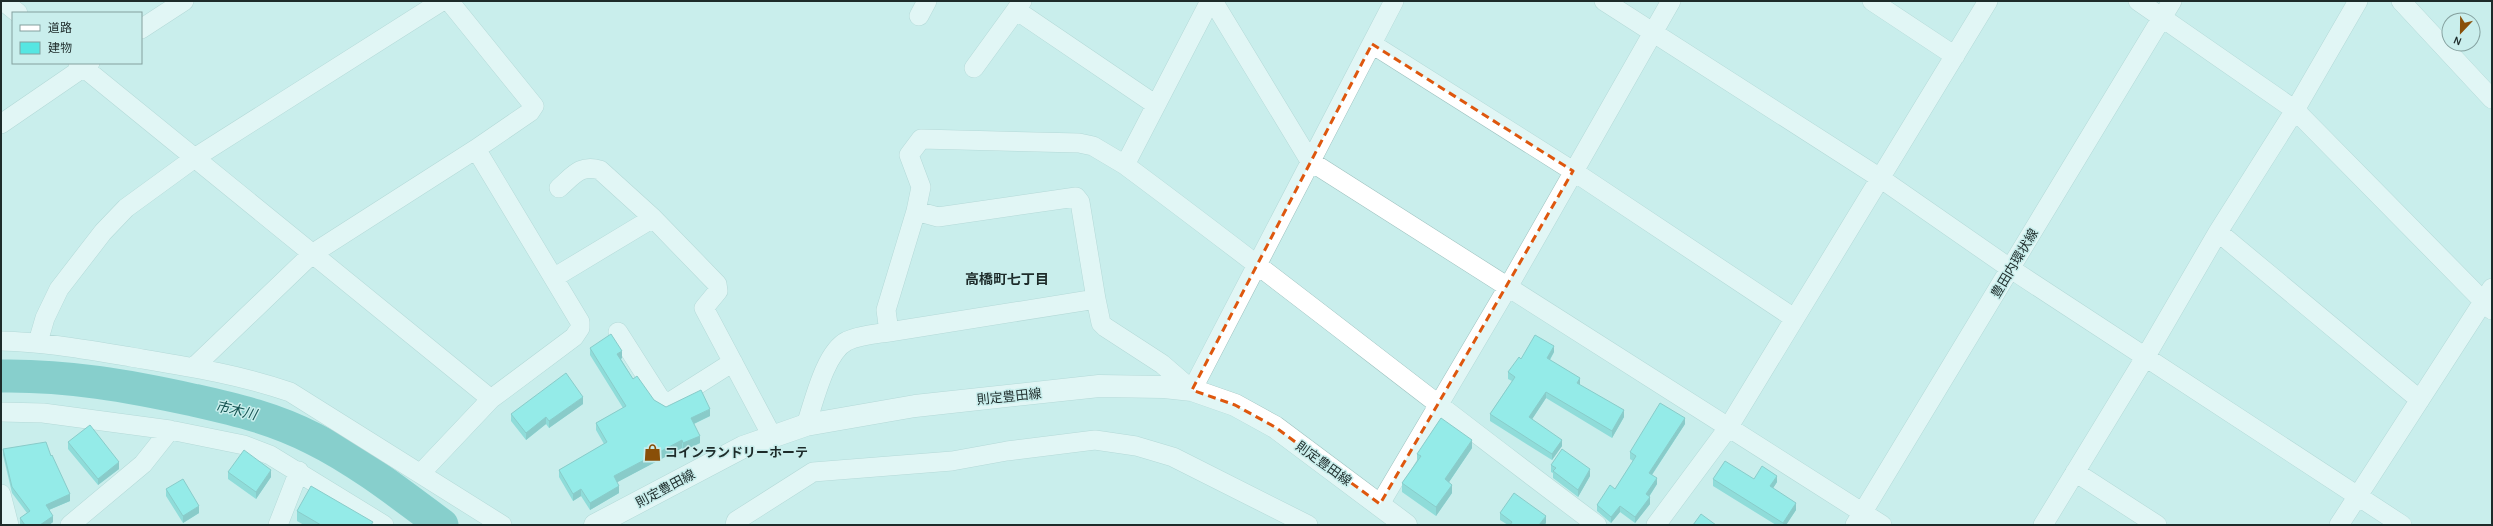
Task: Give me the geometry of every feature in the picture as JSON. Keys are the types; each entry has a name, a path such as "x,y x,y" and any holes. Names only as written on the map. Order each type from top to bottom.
{"main road":[{"name":"則定豊田線","path":"595,525 743,447 806,425 915,406 1099,386 1164,387 1192,390 1235,405 1275,427 1380,504 1406,525"}],"street":[{"path":"3,1 17,12"},
{"path":"142,29 184,1"},
{"path":"38,342 46,318 59,289 103,232 148,191 196,157 442,1"},
{"path":"194,367 312,254 476,149 526,115 534,106 449,1"},
{"path":"1125,165 1211,1"},
{"path":"1211,1 1310,161 1728,428 1859,520 1882,525"},
{"path":"916,211 938,217 1076,197 1080,202 1101,323 1162,364 1192,390 1394,1"},
{"path":"1604,1 1880,178 2011,269 2402,525"},
{"path":"1380,504 1437,405 1508,287 1671,1"},
{"path":"1872,1 1955,56"},
{"path":"1656,525 1728,428 1988,1"},
{"path":"2138,1 2295,110 2489,300 2420,400 2339,525"},
{"name":"豊田内環状線","path":"1859,520 2172,1"},
{"path":"2043,525 2146,356 2218,232 2295,110 2358,1"},
{"path":"2401,1 2492,99"},
{"path":"974,68 1019,5 1156,104"},
{"path":"1372,44 1573,171 1794,318"},
{"path":"1,124 84,64 312,254 491,399"},
{"path":"889,332 886,310 916,211 921,188 909,155 921,139 1079,143 1093,146 1125,165 1258,264 1437,405 1597,525"},
{"path":"421,473 445,445 491,399 574,337 580,328 580,322 555,277 476,149"},
{"path":"559,188 579,170 590,167 600,170 653,218 717,284 718,291 704,308 772,436"},
{"path":"555,277 653,218"},
{"path":"2218,232 2420,400"},
{"path":"806,425 825,368 838,348 846,342 856,338 889,332 1096,299"},
{"path":"618,332 660,398 666,402 673,400 733,362"},
{"path":"1,341 38,342 194,367 259,381 290,392 502,525"},
{"path":"1,412 43,413 170,430 244,445 270,455 299,471 384,525"},
{"path":"70,525 144,464 170,430"},
{"path":"735,525 736,521 813,472 952,461 1007,451 1095,440 1136,446 1173,457 1308,525"},
{"path":"278,525 299,471"},
{"path":"2075,472 2157,525"},
{"path":"1,494 9,525"}],"highlighted area":[{"path":"1372,44 1573,171 1380,504 1275,427 1235,405 1192,390"}],"building":[{"path":"611,334 622,351 617,354 633,379 637,376 654,400 666,407 701,390 710,409 691,418 700,436 683,443 682,440 614,476 619,486 590,503 581,489 573,494 559,470 607,442 596,423 626,406 590,348"},
{"path":"1535,335 1554,346 1547,358 1580,378 1577,383 1624,410 1612,431 1546,392 1529,417 1562,440 1552,454 1490,414 1515,377 1508,372 1519,357 1521,359"},
{"path":"566,373 583,397 549,421 546,417 526,433 511,414"},
{"path":"1660,403 1685,418 1649,473 1657,478 1646,494 1650,497 1635,517 1620,506 1611,517 1597,505 1610,485 1615,489 1636,456 1630,452"},
{"path":"1441,418 1472,440 1445,479 1452,485 1436,507 1402,483 1421,456 1417,454"},
{"path":"90,425 119,462 98,479 68,442"},
{"path":"46,442 51,456 52,455 70,494 46,505 53,516 40,525 25,525 20,518 30,511 12,487 3,449"},
{"path":"1562,449 1590,469 1578,490 1553,471 1556,468 1551,465"},
{"path":"244,450 271,470 256,492 228,472"},
{"path":"1725,461 1754,479 1762,466 1777,476 1770,486 1796,503 1783,523 1713,479"},
{"path":"183,479 199,506 183,516 166,489"},
{"path":"311,486 373,522 371,525 321,525 297,511"},
{"path":"1514,493 1546,516 1539,525 1510,525 1512,522 1500,513"},
{"path":"1701,514 1716,525 1693,525"}],"waterway":[{"name":"市木川","path":"1,376 50,377 122,386 240,411 284,425 347,457 380,479 442,525"}],"place":[{"name":"コインランドリーホーテ","path":"652,452"}],"district":[{"name":"高橋町七丁目","path":"1007,279"}]}
